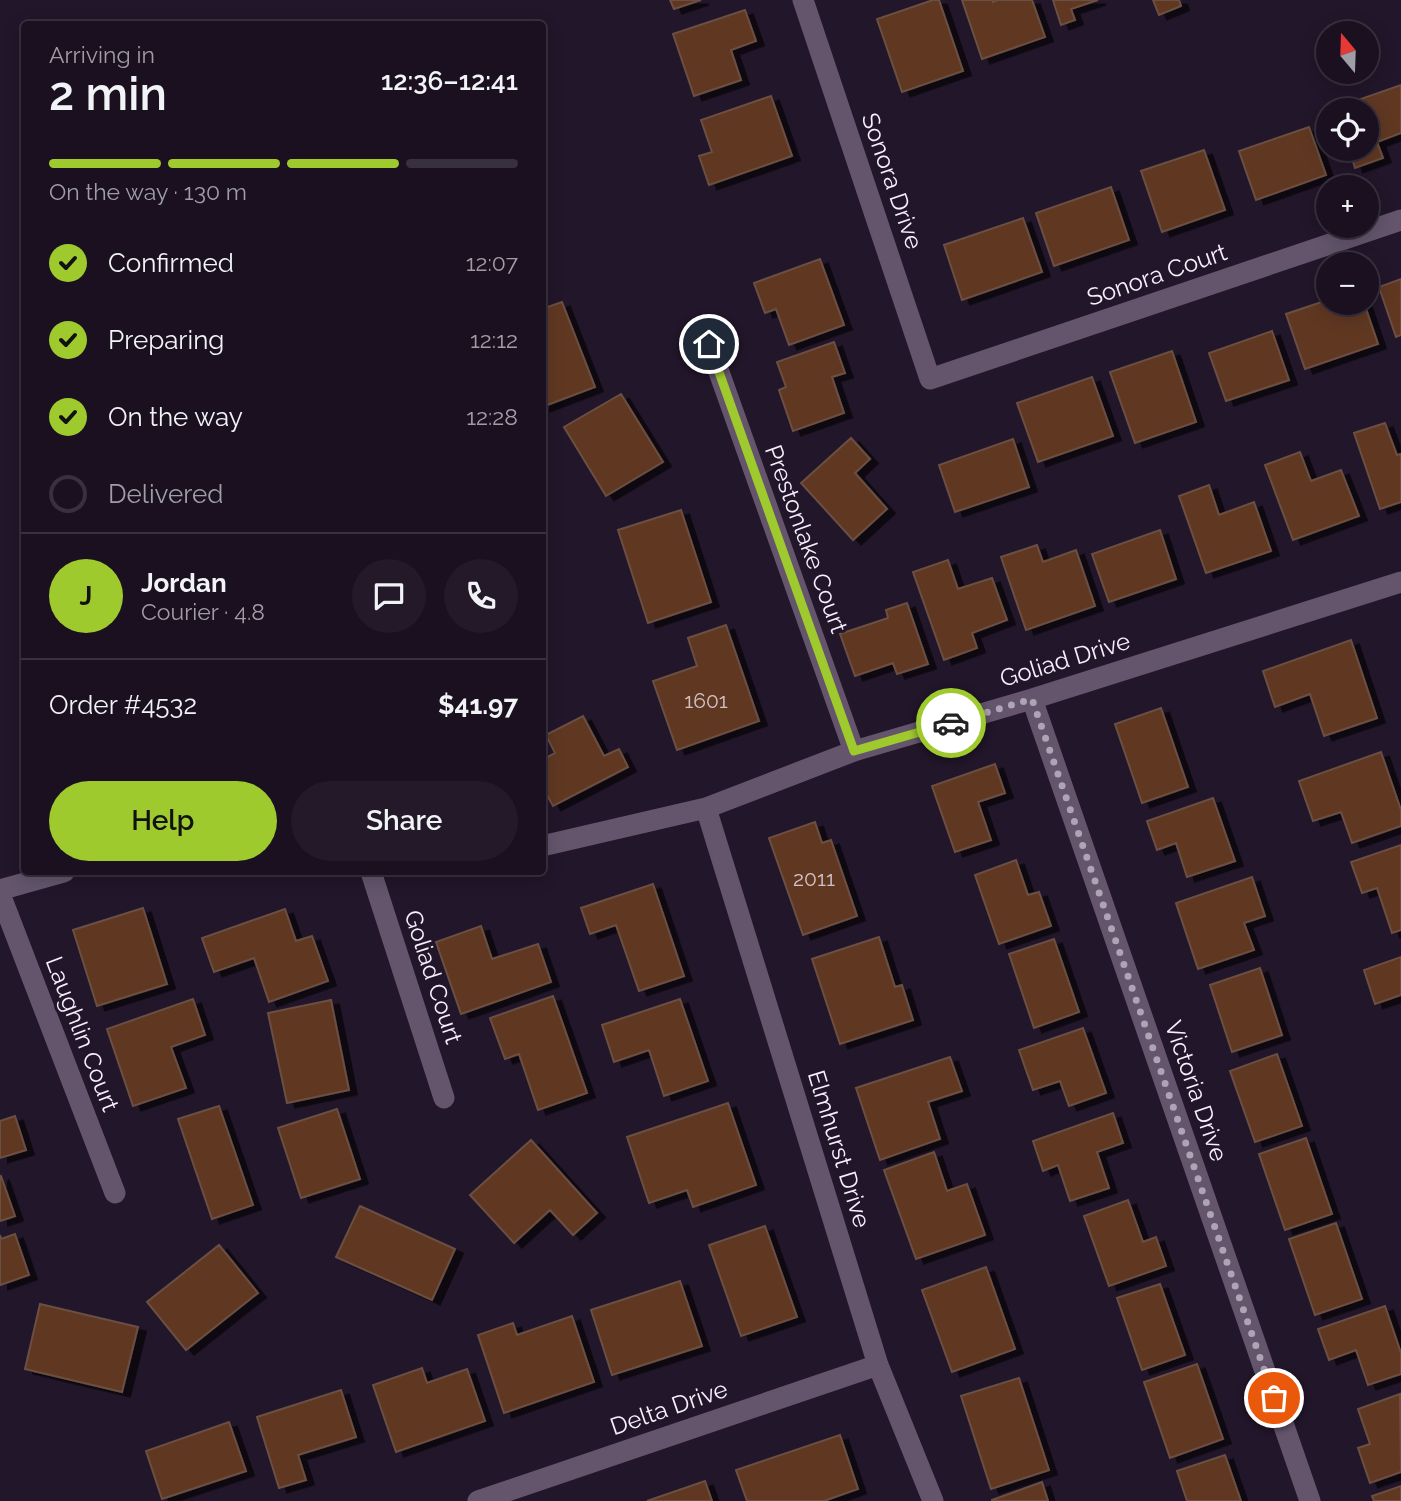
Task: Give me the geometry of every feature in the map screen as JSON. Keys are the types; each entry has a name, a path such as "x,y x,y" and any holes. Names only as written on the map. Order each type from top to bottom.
{"street":[{"name":"Sonora Drive","path":"803,0 930,379"},
{"name":"Sonora Court","path":"930,379 1401,220"},
{"name":"Prestonlake Court","path":"709,344 854,751"},
{"name":"Goliad Drive","path":"546,845 706,808 854,751 1032,699 1401,582"},
{"name":"Victoria Drive","path":"1032,699 1310,1501"},
{"name":"Elmhurst Drive","path":"706,808 878,1365 933,1501"},
{"path":"0,892 54,875"},
{"name":"Goliad Court","path":"372,875 444,1098"},
{"name":"Laughlin Court","path":"0,892 115,1193"},
{"name":"Delta Drive","path":"478,1501 878,1365"}],"building":[{"path":"670,0 701,0 674,9"},
{"path":"939,0 963,71 902,92 877,19"},
{"path":"962,0 1032,0 1045,37 982,59"},
{"path":"1053,0 1098,0 1071,9 1075,20 1061,25"},
{"path":"1153,0 1179,0 1181,6 1159,15"},
{"path":"745,10 756,41 731,50 741,80 694,96 673,34"},
{"path":"1401,85 1401,133 1379,141 1379,98 1364,98"},
{"path":"771,96 792,156 709,185 699,156 712,152 701,120"},
{"path":"1309,127 1316,147 1316,161 1321,161 1326,175 1316,175 1316,179 1256,200 1239,151"},
{"path":"1204,150 1225,210 1162,232 1141,171"},
{"path":"1353,161 1375,161 1355,168"},
{"path":"1111,187 1129,240 1054,266 1036,213"},
{"path":"1023,218 1042,272 962,300 944,245"},
{"path":"820,259 844,325 789,345 776,309 765,313 754,283"},
{"path":"1401,279 1401,335 1396,337 1379,287"},
{"path":"562,302 595,387 546,405 546,308"},
{"path":"1316,304 1316,315 1368,315 1378,344 1305,369 1286,314"},
{"path":"1272,331 1289,380 1226,401 1209,353"},
{"path":"834,342 845,373 832,377 844,413 793,431 779,390 786,387 777,362"},
{"path":"1172,351 1196,422 1135,443 1110,372"},
{"path":"1092,377 1113,436 1038,462 1017,403"},
{"path":"621,394 663,462 606,496 564,427"},
{"path":"1385,423 1397,455 1401,454 1401,502 1380,509 1354,433"},
{"path":"851,438 870,459 855,473 887,509 853,540 801,483"},
{"path":"1013,439 1029,487 955,512 939,465"},
{"path":"1300,452 1311,481 1341,470 1359,516 1293,540 1265,465"},
{"path":"1209,485 1219,515 1254,502 1271,551 1206,573 1179,496"},
{"path":"681,510 711,602 648,623 618,530"},
{"path":"1160,530 1176,579 1109,602 1092,554"},
{"path":"1037,545 1043,562 1076,550 1095,606 1026,630 1001,557"},
{"path":"948,560 958,589 992,578 1007,620 972,633 977,648 944,660 913,572"},
{"path":"907,603 928,664 897,674 893,663 855,676 840,634 888,618 886,610"},
{"path":"726,625 759,721 677,750 653,681 697,666 688,638"},
{"path":"1351,640 1377,718 1324,736 1310,694 1275,707 1263,671"},
{"path":"1161,708 1188,787 1142,803 1115,724"},
{"path":"583,716 604,756 619,749 628,767 553,806 546,793 546,758 555,753 546,735"},
{"path":"1381,752 1401,810 1401,826 1352,843 1341,812 1313,821 1299,781"},
{"path":"995,764 1005,793 978,802 991,840 955,852 932,786"},
{"path":"1213,798 1235,861 1187,877 1176,843 1157,850 1147,821"},
{"path":"815,822 822,843 831,840 857,916 803,935 769,838"},
{"path":"1401,845 1401,930 1392,933 1377,888 1362,893 1351,862"},
{"path":"1016,860 1028,895 1039,892 1051,926 999,944 975,875"},
{"path":"1252,877 1265,916 1244,923 1254,950 1198,969 1176,903"},
{"path":"653,884 684,976 639,991 616,925 590,934 581,908"},
{"path":"143,908 167,984 97,1006 73,930"},
{"path":"285,909 296,941 312,936 328,981 269,1002 254,958 214,972 202,938"},
{"path":"481,926 492,959 538,944 551,982 461,1014 436,942"},
{"path":"879,937 895,987 902,985 913,1020 840,1044 812,959"},
{"path":"1054,939 1079,1012 1034,1028 1009,954"},
{"path":"1401,957 1401,995 1375,1004 1364,970"},
{"path":"1260,968 1282,1035 1232,1052 1210,985"},
{"path":"553,996 587,1093 538,1110 519,1054 505,1059 490,1018"},
{"path":"193,999 205,1035 171,1047 186,1088 133,1106 107,1029"},
{"path":"680,999 708,1081 664,1096 649,1050 614,1062 602,1025"},
{"path":"331,1000 349,1090 287,1103 268,1013"},
{"path":"1083,1028 1106,1093 1069,1106 1060,1081 1033,1090 1019,1050"},
{"path":"1277,1054 1302,1126 1255,1142 1230,1071"},
{"path":"950,1057 962,1091 928,1102 940,1139 880,1160 856,1088"},
{"path":"728,1103 756,1185 693,1207 687,1190 649,1203 627,1137"},
{"path":"219,1106 253,1205 212,1219 178,1119"},
{"path":"337,1109 360,1179 301,1198 278,1128"},
{"path":"1113,1113 1123,1143 1097,1152 1109,1188 1070,1201 1058,1165 1043,1171 1033,1141"},
{"path":"15,1116 26,1150 0,1158 0,1121"},
{"path":"1306,1138 1332,1214 1285,1230 1259,1154"},
{"path":"531,1140 597,1213 573,1235 550,1210 514,1243 470,1195"},
{"path":"934,1152 947,1191 967,1184 985,1235 916,1259 884,1170"},
{"path":"0,1177 15,1216 0,1221"},
{"path":"1128,1200 1143,1242 1156,1237 1166,1266 1109,1286 1084,1216"},
{"path":"360,1206 455,1249 432,1300 336,1257"},
{"path":"1336,1223 1362,1299 1315,1315 1289,1239"},
{"path":"765,1226 797,1317 741,1336 709,1245"},
{"path":"15,1234 29,1275 0,1285 0,1235 1,1239"},
{"path":"219,1245 258,1293 186,1350 147,1302"},
{"path":"986,1267 1015,1349 952,1372 922,1290"},
{"path":"680,1281 702,1346 612,1375 591,1310"},
{"path":"1160,1284 1185,1355 1142,1370 1117,1298"},
{"path":"40,1304 138,1327 122,1392 25,1369"},
{"path":"1385,1306 1401,1353 1401,1374 1368,1385 1356,1350 1329,1360 1318,1329"},
{"path":"572,1316 594,1382 504,1413 478,1335 513,1323 517,1335"},
{"path":"1197,1364 1223,1439 1170,1458 1144,1382"},
{"path":"422,1368 427,1383 467,1369 485,1421 396,1452 373,1385"},
{"path":"1019,1378 1049,1470 991,1489 961,1396"},
{"path":"341,1390 356,1437 298,1455 306,1480 279,1488 257,1417"},
{"path":"1400,1394 1401,1472 1370,1483 1358,1448 1370,1444 1358,1409"},
{"path":"229,1422 246,1471 162,1499 146,1451"},
{"path":"840,1435 858,1489 824,1501 747,1501 736,1470"},
{"path":"1225,1455 1241,1501 1187,1501 1177,1471"},
{"path":"705,1481 712,1501 647,1501"},
{"path":"1042,1482 1048,1501 992,1501 992,1500"},
{"path":"1401,1486 1401,1501 1374,1501 1372,1496"}],"way so far":[{"path":"951,723 1032,699 1274,1398"}],"route":[{"path":"709,344 854,751 951,723"}]}
